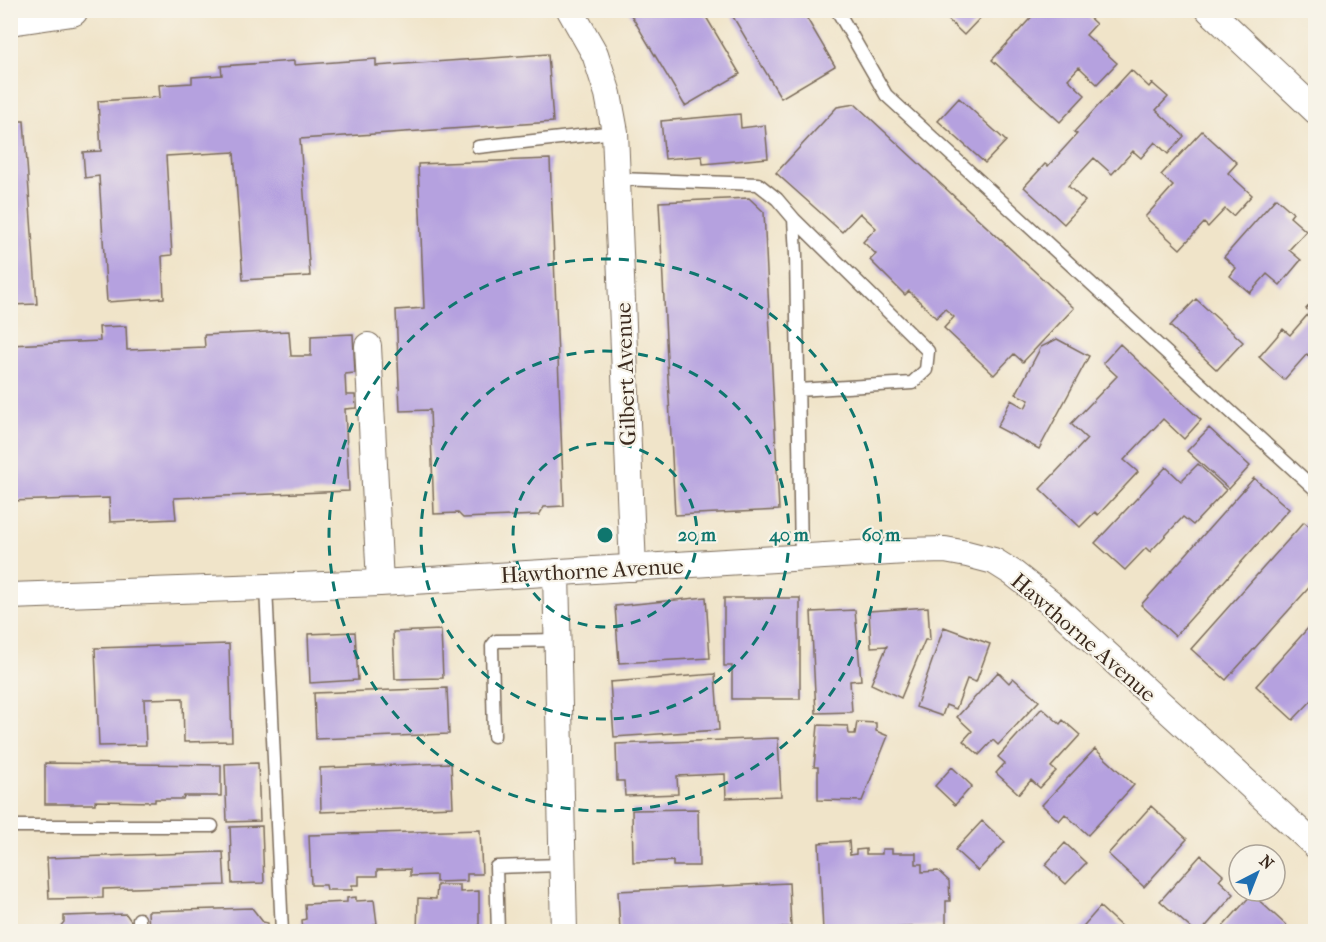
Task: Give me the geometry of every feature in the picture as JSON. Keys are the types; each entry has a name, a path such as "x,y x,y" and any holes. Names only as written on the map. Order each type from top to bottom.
{"street":[{"path":"10,19 72,10"},
{"name":"Gilbert Avenue","path":"570,10 595,54 608,94 615,132 633,568"},
{"path":"1209,10 1316,111"},
{"path":"368,346 380,583"},
{"name":"Hawthorne Avenue","path":"10,596 380,583 906,551 945,550 967,554 994,561 1051,603 1316,846"},
{"path":"556,572 564,932"}],"lane":[{"path":"837,10 886,95 1316,490"},
{"path":"478,147 615,132"},
{"path":"618,180 758,184 777,199 794,219 928,351 926,370 912,382 798,390"},
{"path":"794,219 801,558"},
{"path":"267,587 282,932"},
{"path":"494,736 492,646 496,640 558,640"},
{"path":"10,826 213,826"},
{"path":"498,932 496,867 562,865"}],"building":[{"path":"628,10 702,10 740,74 685,106"},
{"path":"729,10 802,10 835,66 781,98"},
{"path":"938,10 977,10 982,16 964,35"},
{"path":"1038,10 1081,10 1096,24 1086,35 1117,63 1097,84 1079,67 1068,79 1085,95 1060,122 992,60"},
{"path":"548,54 553,122 300,139 310,276 243,280 234,152 166,156 172,255 162,256 164,298 107,302 99,176 85,178 83,152 101,151 98,101 160,97 159,85 192,83 192,77 222,75 221,66 294,61 294,65 376,59 376,66"},
{"path":"1131,70 1149,87 1152,83 1168,97 1156,110 1184,136 1168,154 1155,142 1141,158 1133,151 1112,174 1094,158 1068,186 1085,201 1064,224 1024,187 1045,164 1048,166 1077,134 1074,132"},
{"path":"959,98 1006,141 985,163 938,121"},
{"path":"855,104 1074,308 1023,362 1014,354 994,375 944,328 954,317 945,309 936,318 909,291 905,295 870,260 876,254 863,242 876,228 860,213 842,232 776,173 837,107"},
{"path":"740,114 741,128 765,125 768,158 703,164 702,156 665,159 661,121"},
{"path":"10,121 24,121 37,304 10,305"},
{"path":"1202,131 1237,163 1228,173 1252,195 1233,216 1225,209 1208,227 1204,223 1180,249 1145,217 1173,186 1161,175"},
{"path":"550,159 564,506 544,507 539,515 463,518 458,513 434,514 430,410 400,411 396,310 424,308 418,164"},
{"path":"749,198 764,212 779,510 675,515 659,202"},
{"path":"1276,198 1293,213 1290,217 1306,231 1289,250 1301,260 1280,285 1267,274 1250,293 1230,276 1236,268 1224,257"},
{"path":"1316,298 1316,362 1307,354 1284,380 1259,357 1283,329 1290,335 1310,312 1306,309"},
{"path":"1196,299 1243,342 1217,370 1170,326"},
{"path":"126,326 127,350 205,347 204,335 289,331 291,356 311,356 311,336 353,334 355,373 345,374 346,395 355,395 356,408 345,409 349,491 174,498 176,519 110,522 109,498 10,501 10,345 100,341 99,327"},
{"path":"1057,339 1089,356 1039,449 997,427 1011,400 1025,408 1029,400 1016,394 1041,347"},
{"path":"1120,344 1201,420 1184,439 1163,419 1124,460 1138,472 1098,515 1095,512 1080,527 1040,489 1087,439 1071,424 1117,376 1103,363"},
{"path":"1209,428 1250,466 1229,489 1187,451"},
{"path":"1198,464 1226,490 1193,525 1183,517 1150,552 1146,548 1125,570 1095,543 1166,467 1181,481"},
{"path":"1254,478 1289,509 1175,636 1141,605"},
{"path":"1304,522 1316,532 1316,580 1226,680 1191,649"},
{"path":"706,597 710,658 619,663 615,606"},
{"path":"724,598 800,598 800,699 732,699 732,666 724,666"},
{"path":"928,607 930,640 925,640 901,698 871,684 887,646 871,647 869,611"},
{"path":"855,610 861,680 850,681 852,712 816,713 811,612"},
{"path":"944,627 990,644 976,682 967,679 956,709 946,705 942,716 916,707"},
{"path":"1309,627 1316,633 1316,696 1293,720 1256,686"},
{"path":"441,630 443,678 395,679 393,632"},
{"path":"355,632 358,680 310,683 308,634"},
{"path":"229,644 232,741 184,742 183,698 144,699 146,745 99,746 95,648"},
{"path":"998,672 1009,683 1013,678 1039,701 998,745 993,740 979,755 963,741 972,731 957,717"},
{"path":"715,674 719,730 614,737 610,682"},
{"path":"447,688 449,734 316,739 314,693"},
{"path":"1042,708 1060,724 1063,720 1080,735 1051,767 1056,771 1040,788 1031,780 1019,794 996,773 1005,763 998,757"},
{"path":"857,722 876,723 876,731 888,736 862,801 818,800 818,767 814,767 818,725 848,726 849,734 855,734"},
{"path":"778,738 781,796 726,798 725,774 677,776 678,794 625,796 624,781 617,781 616,744"},
{"path":"1095,749 1134,785 1088,835 1065,814 1059,821 1042,805"},
{"path":"45,763 221,765 221,796 184,796 183,799 155,799 155,802 95,801 95,804 45,804"},
{"path":"258,763 260,821 227,822 225,764"},
{"path":"451,763 453,807 321,812 320,768"},
{"path":"952,767 972,786 955,805 935,786"},
{"path":"1151,806 1187,839 1144,887 1108,854"},
{"path":"698,809 699,866 673,866 673,861 633,862 632,810"},
{"path":"982,821 1005,842 978,871 955,850"},
{"path":"262,826 264,883 232,884 230,827"},
{"path":"480,830 482,874 467,874 467,881 436,882 436,875 410,876 410,869 377,870 377,876 359,876 359,885 352,885 352,890 327,890 326,885 311,885 309,835"},
{"path":"849,841 850,855 856,854 856,850 866,849 866,854 882,854 882,849 892,849 892,853 916,853 916,864 922,864 922,872 938,871 949,881 950,901 946,901 946,926 888,928 889,932 823,932 819,843"},
{"path":"1065,843 1086,863 1066,884 1045,865"},
{"path":"223,852 225,885 103,889 103,898 49,899 47,858"},
{"path":"1201,855 1223,875 1219,880 1227,887 1227,902 1201,932 1195,932 1160,901"},
{"path":"789,883 791,927 690,932 620,932 618,891"},
{"path":"437,885 460,885 460,892 479,891 479,932 417,932 418,898 436,899"},
{"path":"356,897 356,901 374,900 377,924 374,924 375,932 303,932 302,920 306,919 305,904 347,902 347,898"},
{"path":"1244,903 1262,903 1287,926 1282,932 1218,932"},
{"path":"1100,907 1124,929 1121,932 1078,932"},
{"path":"252,908 263,922 268,923 268,932 149,932 148,911"},
{"path":"126,914 131,921 130,932 59,932 64,916"}]}
